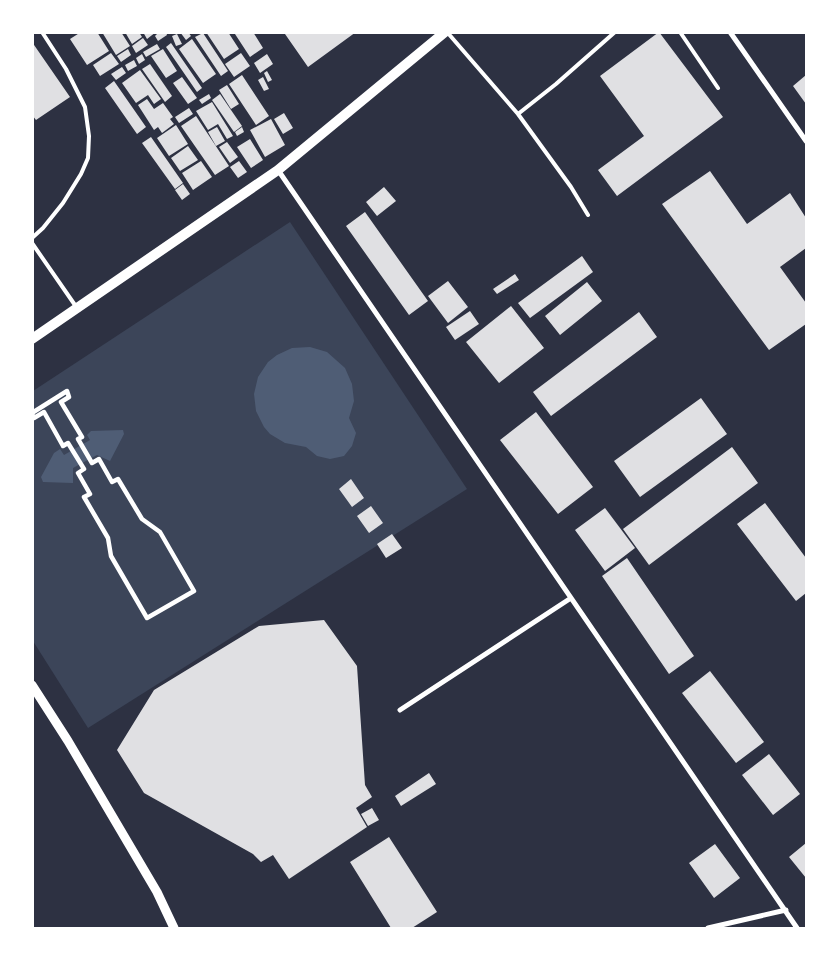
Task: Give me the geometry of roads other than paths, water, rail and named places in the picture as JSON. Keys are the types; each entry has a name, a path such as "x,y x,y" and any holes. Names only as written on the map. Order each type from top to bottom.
{"main road":[{"path":"32,338 278,170 446,32"}],"street":[{"path":"730,32 806,141"},
{"path":"278,170 797,928"},
{"path":"67,391 69,397 61,402 82,437 78,439 92,463 98,459 112,482 118,478 142,519 160,532 194,591 147,618 111,556 108,538 84,497 90,494 78,473 84,469 68,443 64,446 44,412 34,418 32,413 67,391"},
{"path":"400,710 571,598"},
{"path":"32,685 68,741 157,892 174,928"},
{"path":"708,928 786,910"}],"lane":[{"path":"32,238 43,228 63,203 81,174 88,158 85,107 66,69 42,32"},
{"path":"446,32 518,114 571,187 588,215"},
{"path":"518,114 556,84 615,32"},
{"path":"680,32 718,88"},
{"path":"32,243 77,308"}]}
